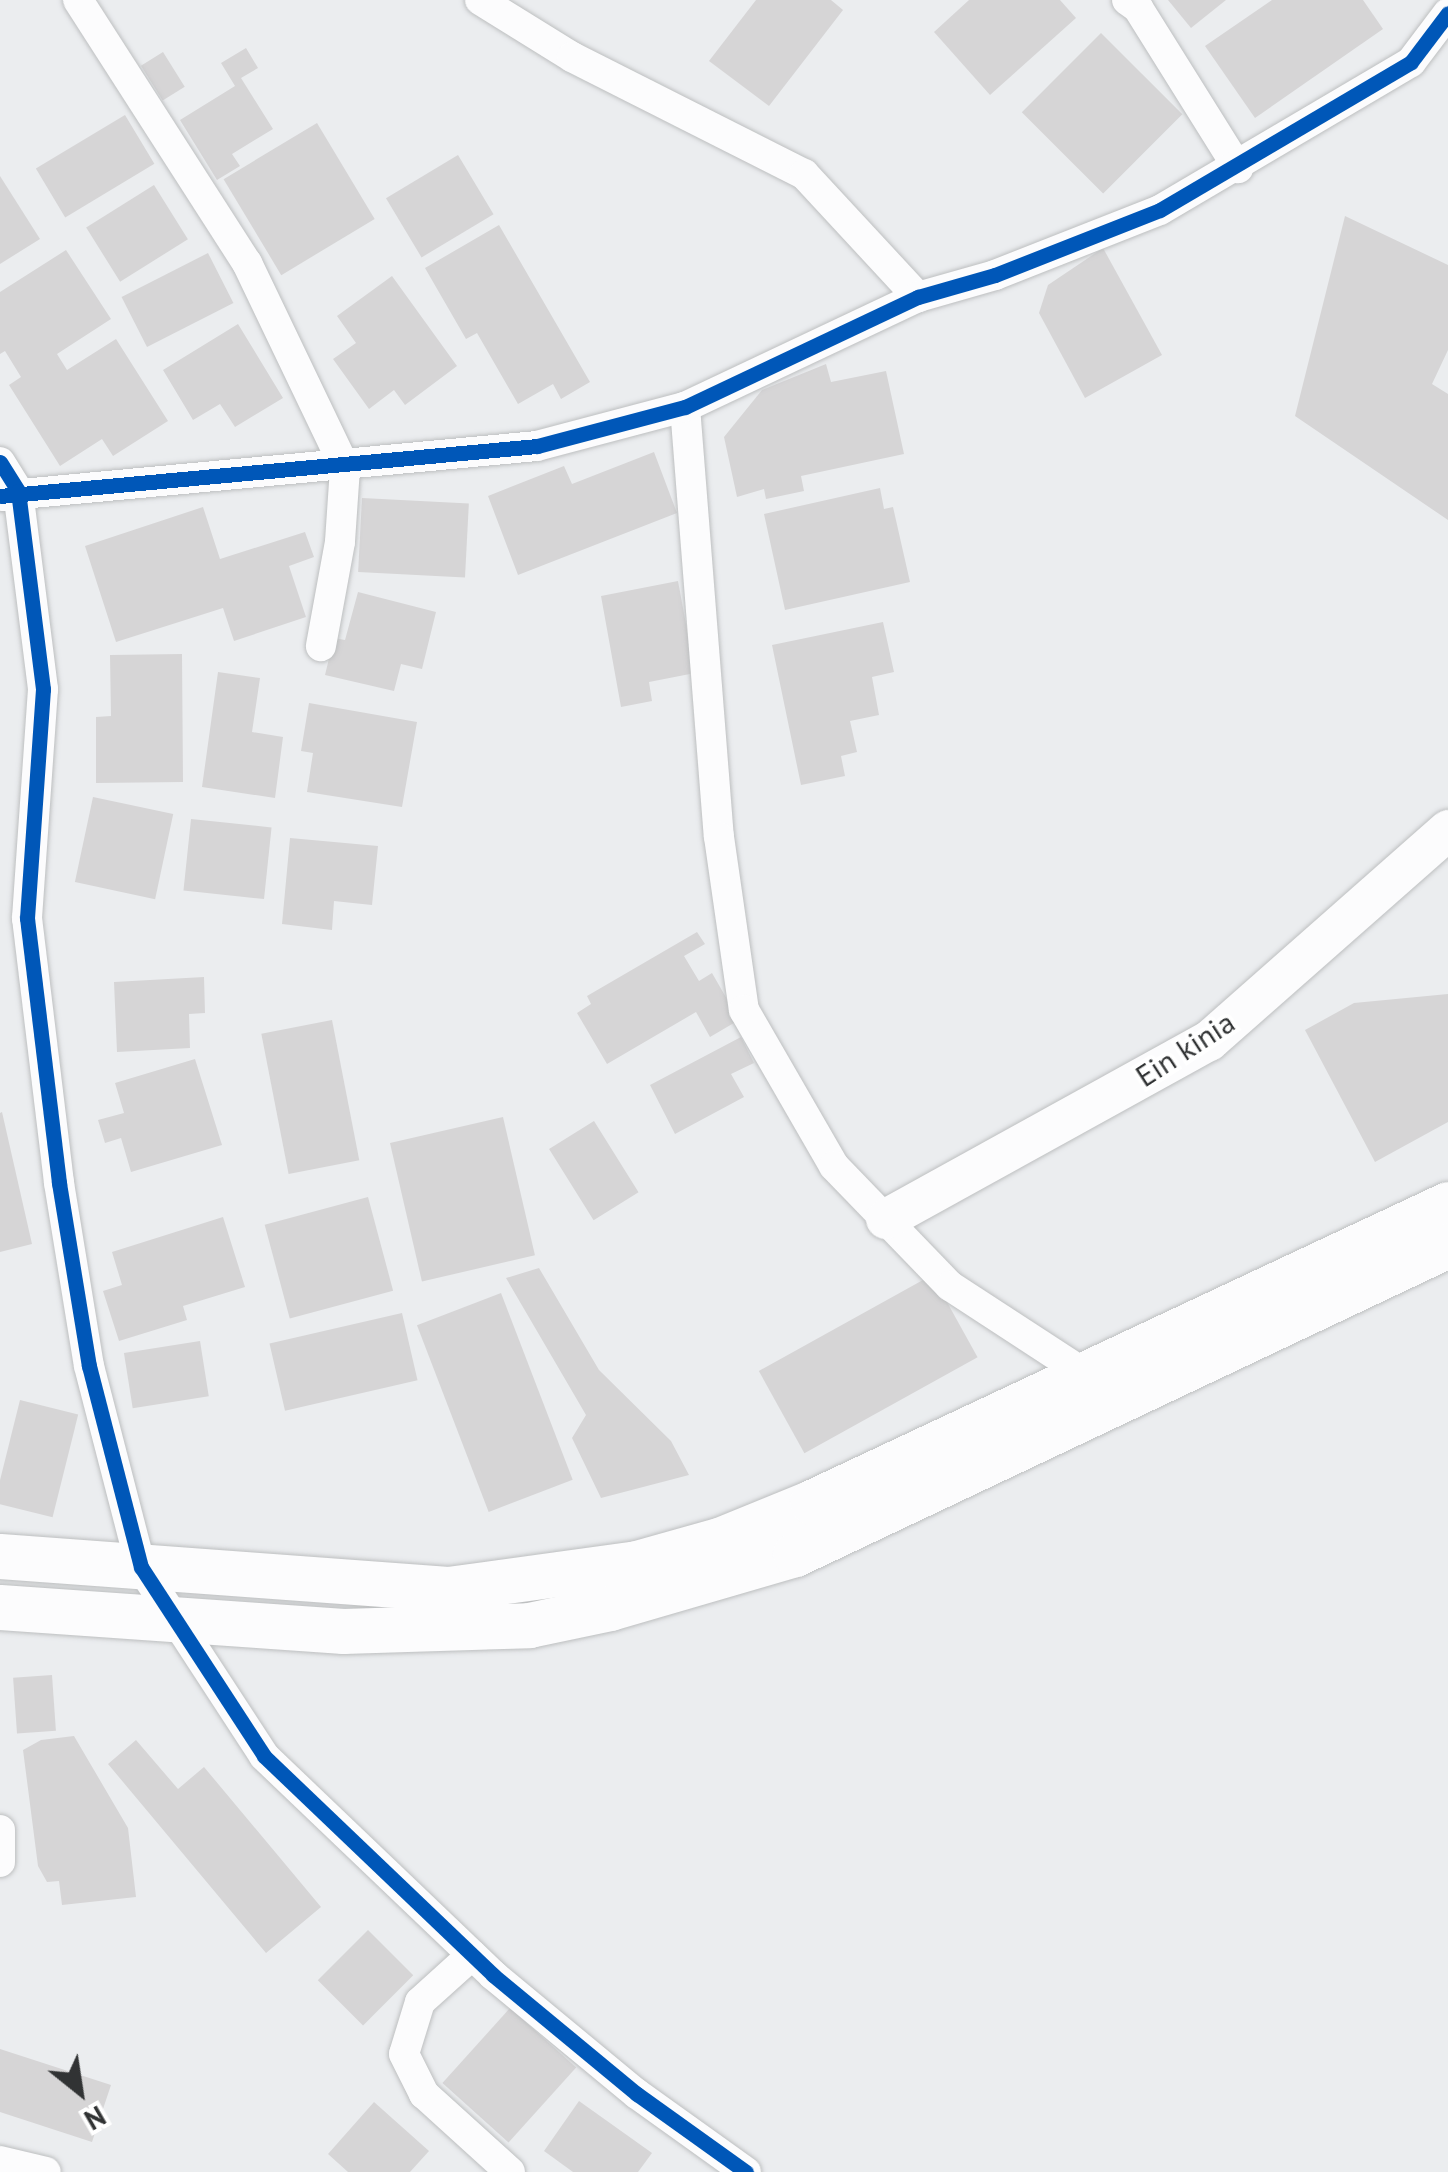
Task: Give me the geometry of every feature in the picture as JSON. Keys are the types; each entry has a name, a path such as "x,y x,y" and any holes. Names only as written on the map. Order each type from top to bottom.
{"main road":[{"path":"0,1556 448,1588 637,1563 719,1540 812,1502 1448,1204"},
{"path":"0,1607 342,1632 528,1625 705,1584 795,1554 1448,1245"}],"street":[{"path":"78,0 248,264 344,468 340,542 322,646"},
{"path":"480,0 572,58 804,174 918,297"},
{"path":"1126,0 1138,8 1238,168"},
{"path":"9,493 344,468 537,446 685,407 918,297 995,275 1160,210 1238,168 1411,62 1448,13"},
{"path":"685,407 719,837 744,1010 834,1166 950,1286 1084,1374"},
{"path":"0,462 9,493 43,689 27,918 59,1184 90,1366 142,1568 264,1756 472,1955 637,2094 746,2172"},
{"name":"Ein kinia","path":"886,1219 1209,1041 1448,830"},
{"path":"0,1830 0,1862"},
{"path":"472,1955 420,2002 404,2054 424,2094 510,2172"},
{"path":"0,2162 46,2172"}],"building":[{"path":"756,0 831,0 843,10 769,106 709,61"},
{"path":"969,0 1060,0 1076,18 990,95 934,32"},
{"path":"1168,0 1226,0 1191,28"},
{"path":"1272,0 1363,0 1383,29 1255,118 1205,46"},
{"path":"1101,33 1182,114 1103,194 1022,112"},
{"path":"246,48 258,68 241,78 273,129 232,154 240,166 217,180 180,120 235,86 221,63"},
{"path":"163,52 185,87 163,101 141,66"},
{"path":"125,115 154,164 65,217 36,169"},
{"path":"317,123 375,219 281,275 224,179"},
{"path":"458,155 494,214 422,257 386,198"},
{"path":"0,176 40,239 0,264"},
{"path":"154,185 188,239 120,282 86,227"},
{"path":"1345,216 1448,265 1448,350 1432,384 1448,394 1448,520 1295,416"},
{"path":"499,225 590,382 561,399 553,384 518,404 477,333 466,339 425,268"},
{"path":"1103,248 1162,355 1085,398 1039,313 1048,285"},
{"path":"66,250 111,319 57,354 67,370 116,339 168,421 113,456 102,439 60,466 9,385 21,377 5,351 0,354 0,292"},
{"path":"208,253 233,303 147,347 122,297"},
{"path":"392,276 457,366 405,405 394,390 369,409 333,359 356,343 337,316"},
{"path":"238,324 283,398 235,427 220,404 193,420 163,370"},
{"path":"826,364 831,382 886,371 904,454 801,476 804,491 766,499 764,489 737,497 724,437 762,390"},
{"path":"654,452 677,513 518,575 488,496 564,466 572,484"},
{"path":"880,488 884,509 893,507 910,582 785,610 764,514"},
{"path":"362,498 469,504 465,577 358,572"},
{"path":"203,507 220,559 305,532 314,557 289,566 306,617 234,641 223,608 116,642 85,546"},
{"path":"678,581 695,673 649,682 652,701 621,707 601,596"},
{"path":"358,592 436,612 422,669 401,664 394,691 325,675 334,638 345,640"},
{"path":"883,622 894,672 872,677 879,715 850,721 857,752 841,756 845,776 801,785 772,645"},
{"path":"182,654 183,782 96,783 96,717 111,716 110,655"},
{"path":"218,672 260,678 252,732 283,737 275,798 202,787"},
{"path":"309,703 417,722 402,807 307,792 313,753 301,751"},
{"path":"93,797 173,814 155,899 75,882"},
{"path":"191,819 272,827 264,899 183,891"},
{"path":"290,838 378,846 372,905 334,901 332,930 282,924"},
{"path":"697,932 705,944 684,956 699,981 712,973 739,1020 710,1037 696,1012 607,1064 577,1013 591,1004 587,996"},
{"path":"204,977 205,1013 189,1014 190,1048 117,1052 114,982"},
{"path":"1448,994 1448,1122 1375,1162 1305,1030 1354,1003"},
{"path":"332,1020 359,1160 289,1174 261,1034"},
{"path":"741,1037 754,1063 731,1074 744,1097 675,1134 650,1085"},
{"path":"195,1059 222,1145 131,1172 121,1138 105,1143 98,1120 124,1113 115,1083"},
{"path":"0,1113 32,1244 0,1252"},
{"path":"503,1117 535,1255 422,1281 390,1143"},
{"path":"594,1121 639,1192 594,1220 549,1149"},
{"path":"368,1197 393,1291 290,1318 265,1225"},
{"path":"223,1217 245,1287 183,1306 187,1320 119,1341 103,1291 122,1285 112,1252"},
{"path":"539,1268 599,1370 671,1441 689,1475 601,1498 572,1438 586,1415 506,1278"},
{"path":"932,1275 978,1357 804,1453 759,1371"},
{"path":"501,1293 573,1480 489,1512 417,1325"},
{"path":"402,1313 418,1380 285,1411 269,1344"},
{"path":"200,1341 209,1396 133,1408 124,1353"},
{"path":"20,1400 78,1415 53,1517 0,1504 0,1480"},
{"path":"52,1675 56,1731 17,1734 13,1678"},
{"path":"74,1736 128,1828 136,1897 62,1905 59,1881 47,1882 38,1866 23,1750 41,1740"},
{"path":"136,1740 178,1789 204,1767 321,1907 266,1953 108,1764"},
{"path":"368,1930 413,1975 363,2025 318,1980"},
{"path":"510,2008 576,2068 509,2143 442,2083"},
{"path":"0,2049 111,2085 92,2142 0,2112"},
{"path":"579,2101 652,2153 638,2172 573,2172 544,2151"},
{"path":"374,2102 429,2151 410,2172 348,2172 328,2154"}],"cycle path":[{"path":"0,496 537,446 685,407 918,297 995,275 1160,210 1411,62 1448,13"},
{"path":"0,462 18,491 43,689 27,918 59,1183 89,1366 141,1567 264,1756 493,1975 637,2094 746,2172"}]}
